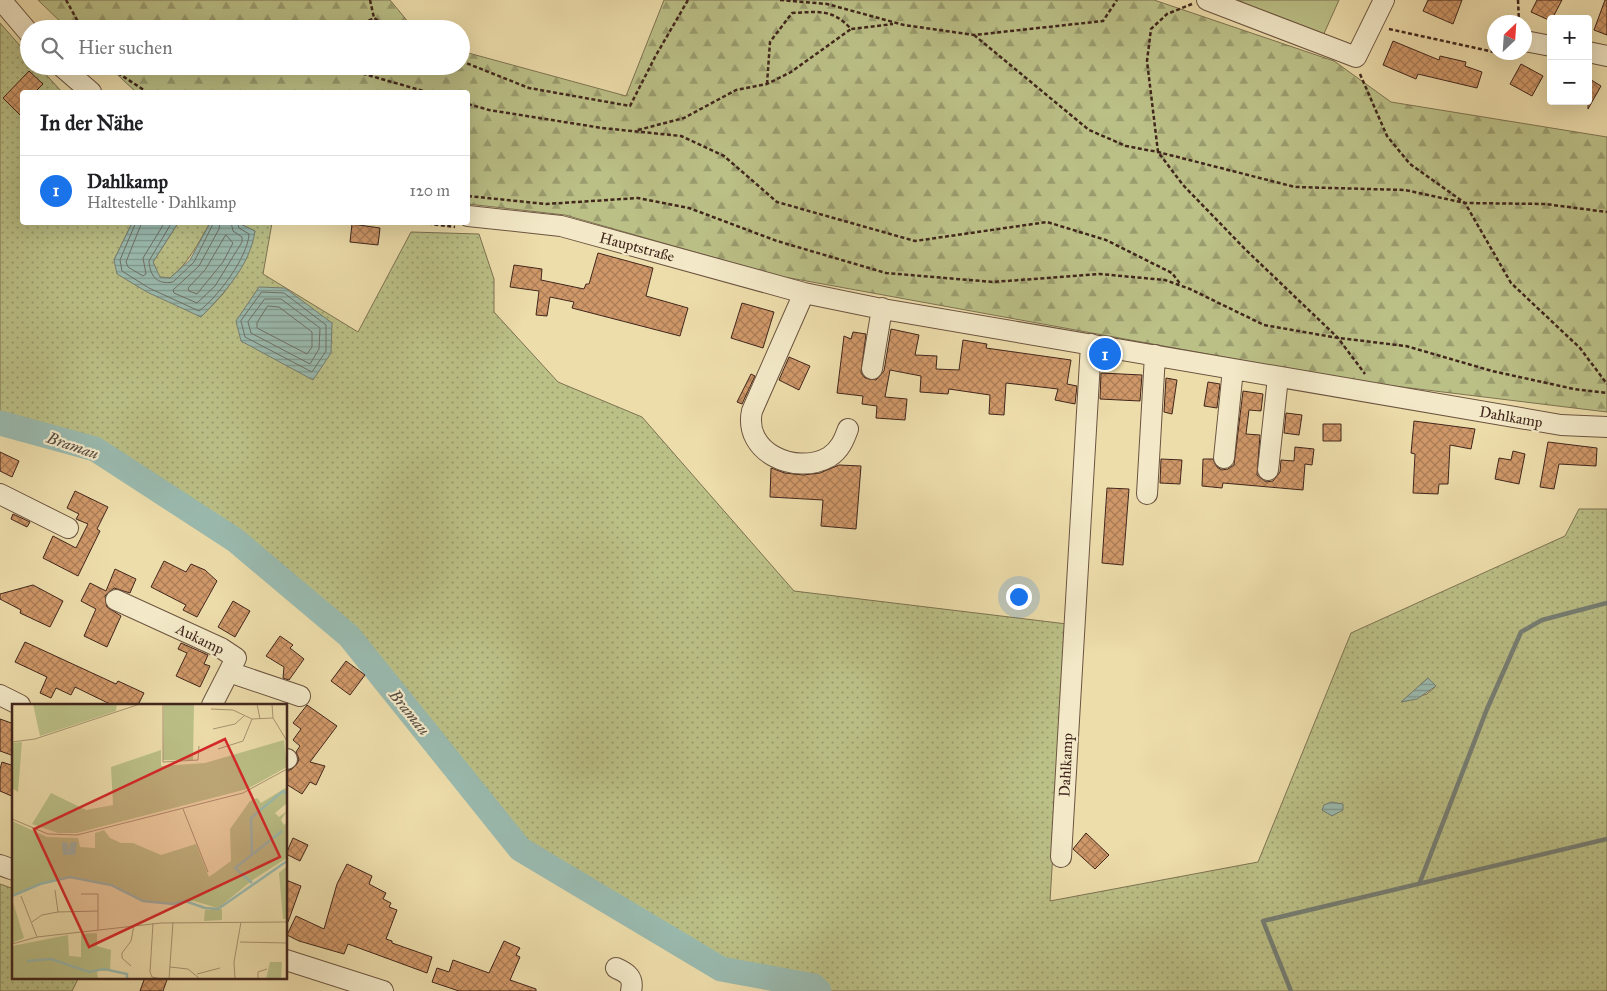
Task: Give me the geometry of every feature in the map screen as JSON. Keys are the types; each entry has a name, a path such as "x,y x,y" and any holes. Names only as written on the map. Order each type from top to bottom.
{"street":[{"path":"1,0 20,22"},
{"path":"1200,2 1356,58 1384,0"},
{"path":"1532,37 1547,44"},
{"path":"1592,53 1607,56"},
{"path":"71,75 89,90"},
{"name":"Hauptstraße","path":"470,216 561,226 804,293"},
{"path":"804,293 752,410 749,422 752,432 762,449 775,458 788,462 802,462 828,457 843,442 848,429"},
{"name":"Dahlkamp","path":"804,293 1560,426 1607,427"},
{"path":"872,369 882,308"},
{"name":"Dahlkamp","path":"1060,857 1091,344"},
{"path":"1147,494 1155,355"},
{"path":"1224,458 1233,369"},
{"path":"1268,470 1278,377"},
{"path":"0,494 68,528"},
{"name":"Aukamp","path":"116,600 221,648 236,658 213,704"},
{"path":"229,672 300,696"},
{"path":"0,695 18,704"},
{"path":"0,865 12,869"},
{"path":"288,961 380,990"},
{"path":"616,968 626,972 631,978 631,991"}],"path":[{"path":"66,0 77,20"},
{"path":"370,0 374,18 377,20"},
{"path":"470,65 529,88 630,106 655,57 688,0"},
{"path":"780,0 827,4 896,24 974,35 1103,21 1117,0"},
{"path":"1518,0 1520,15"},
{"path":"1200,2 1167,14 1151,29 1147,61 1158,152 1183,185 1245,249 1338,338 1365,371 1369,393"},
{"path":"767,84 770,42 792,13 829,12 843,20 851,29"},
{"path":"370,20 374,18"},
{"path":"634,131 684,118 736,90 767,84 791,72 851,29 896,24"},
{"path":"1373,24 1400,33 1487,51"},
{"path":"974,35 1089,130 1126,146 1158,152 1295,187 1405,190 1465,203 1545,204 1607,212"},
{"path":"1356,58 1362,80 1387,136 1410,164 1465,203 1510,283 1580,348 1607,384"},
{"path":"121,75 144,90"},
{"path":"368,75 420,90"},
{"path":"470,105 489,110 681,136 724,156 777,202 915,241 1047,222 1106,240 1172,273 1181,285"},
{"path":"470,196 546,204 638,198 689,208 777,241 886,273 993,282 1100,274 1165,280 1181,285 1264,325 1338,338 1406,346 1492,372 1574,389 1607,393"}],"green space":[{"path":"38,0 390,0 407,20 59,20"},
{"path":"664,0 1154,0 1334,61 1391,102 1607,137 1607,412 1361,382 779,276 565,215 470,204 470,90 134,90 118,75 470,75 470,53 626,96"},
{"path":"1238,0 1339,0 1322,38"},
{"path":"0,23 20,46 20,75 46,75 60,90 20,90 20,225 131,225 114,260 201,317 223,294 239,271 255,231 242,225 272,225 263,274 358,332 411,232 479,234 494,279 494,312 558,382 642,417 794,591 1067,624 1050,901 1258,862 1351,633 1565,536 1579,509 1607,509 1607,991 828,991 815,984 722,966 521,846 353,633 239,537 96,447 0,420","holes":["1428,678 1435,687 1427,694 1402,702"]},
{"path":"177,225 209,225 183,266 170,278 159,277 153,262"},
{"path":"0,884 12,888 12,978 78,978 72,991 0,991"}],"water":[{"path":"131,225 177,225 153,262 160,277 170,278 190,260 209,225 242,225 255,231 248,256 242,267 227,288 201,317 147,292 117,274 114,260"},
{"path":"259,287 285,288 332,323 331,353 313,380 241,341 236,321"},
{"path":"1428,678 1436,686 1417,699 1401,702"},
{"path":"1331,802 1343,804 1343,810 1332,816 1322,810 1324,805"}],"building":[{"path":"1428,0 1462,0 1453,24 1423,11"},
{"path":"1537,0 1562,0 1554,15 1547,15 1547,19 1531,12"},
{"path":"1605,0 1607,0 1607,35 1594,30"},
{"path":"1393,41 1439,60 1440,56 1466,62 1465,66 1482,72 1477,88 1418,74 1416,79 1383,65"},
{"path":"1521,64 1543,76 1532,96 1510,84"},
{"path":"25,75 33,75 43,84 37,90 20,90 20,115 3,98"},
{"path":"1592,80 1601,86 1592,102"},
{"path":"352,225 380,228 378,245 350,242"},
{"path":"598,253 653,268 646,296 688,308 680,336 572,308 574,302 550,297 547,316 536,315 539,291 510,287 514,265 542,269 541,280 584,289 586,284 589,284"},
{"path":"742,303 774,312 763,348 731,338"},
{"path":"891,329 919,335 915,355 937,356 936,369 959,370 963,340 987,344 986,348 1071,360 1067,384 1077,386 1075,404 1055,400 1058,389 1006,383 1004,415 989,414 990,395 949,389 948,394 920,392 921,376 890,370 885,397 907,399 905,420 876,418 877,406 862,404 863,396 837,393 844,336 851,339 853,332 866,334 861,373 865,378 876,380 884,371"},
{"path":"789,357 810,366 799,390 779,380"},
{"path":"1101,373 1142,375 1140,401 1100,399"},
{"path":"751,374 755,376 742,404 737,402"},
{"path":"1166,378 1177,380 1172,414 1164,412"},
{"path":"1208,382 1220,384 1217,408 1204,406"},
{"path":"1243,391 1263,394 1261,411 1249,410 1246,434 1260,435 1257,475 1266,482 1273,481 1280,472 1281,460 1294,461 1295,447 1314,449 1312,465 1305,464 1303,490 1223,483 1222,488 1202,486 1203,459 1213,459 1217,467 1222,470 1234,465"},
{"path":"1286,413 1302,415 1299,435 1284,433"},
{"path":"1414,421 1475,429 1471,449 1450,445 1448,484 1439,484 1438,494 1413,493 1415,454 1411,453"},
{"path":"1323,424 1341,424 1341,441 1323,441"},
{"path":"1548,442 1597,448 1596,466 1559,464 1554,489 1540,487"},
{"path":"1513,451 1525,454 1519,484 1495,479 1499,458 1511,460"},
{"path":"0,452 19,461 12,477 0,471"},
{"path":"1161,459 1182,460 1180,484 1160,483"},
{"path":"839,465 861,466 856,529 821,526 823,500 770,497 771,468 785,473 803,475 820,473"},
{"path":"1107,488 1129,489 1123,565 1102,563"},
{"path":"75,491 108,507 97,529 100,531 78,576 43,558 53,536 76,548 88,524 76,519 79,514 67,508"},
{"path":"13,514 30,522 27,527 11,519"},
{"path":"164,561 186,572 191,564 205,570 217,581 197,617 183,610 186,605 151,587"},
{"path":"115,569 136,579 130,593 114,588 105,596 107,607 121,616 107,647 84,636 96,609 81,601 90,583 106,591"},
{"path":"33,585 63,601 50,627 20,613 21,610 0,599 0,594"},
{"path":"233,601 250,611 235,637 218,627"},
{"path":"280,636 293,645 290,648 304,659 289,680 283,678 284,667 266,656"},
{"path":"25,642 116,684 118,681 144,693 138,704 110,704 75,687 71,695 56,688 51,698 40,693 47,677 15,662"},
{"path":"181,643 208,655 204,664 210,666 200,687 176,676 187,653 178,649"},
{"path":"346,661 365,675 350,695 331,681"},
{"path":"307,705 337,726 310,762 325,766 316,785 310,782 302,794 288,785 288,770 297,764 299,759 296,752 300,746 293,740 301,729 293,723"},
{"path":"0,719 12,723 12,755 0,751"},
{"path":"2,762 12,765 12,796 0,791 0,769"},
{"path":"1086,833 1109,855 1095,869 1073,849"},
{"path":"293,838 308,845 300,861 288,855 288,849"},
{"path":"347,864 372,876 369,884 386,893 383,899 391,903 389,907 397,910 386,939 392,941 392,943 432,957 427,973 348,944 344,954 299,941 288,936 296,916 324,929 337,884"},
{"path":"288,881 301,886 288,922"},
{"path":"504,941 520,948 516,955 520,957 510,980 536,989 536,991 459,991 432,982 437,968 449,972 453,960 489,973"},
{"path":"145,978 168,978 163,991 140,991"}],"waterway":[{"name":"Bramau","path":"0,423 95,449 235,540 349,636 520,849 721,969 814,986 819,991"},
{"path":"1420,882 1487,709 1521,632 1542,620 1607,603"},
{"path":"1291,991 1263,921 1607,839"}],"place":[{"name":"Dahlkamp","path":"1105,354"}]}
